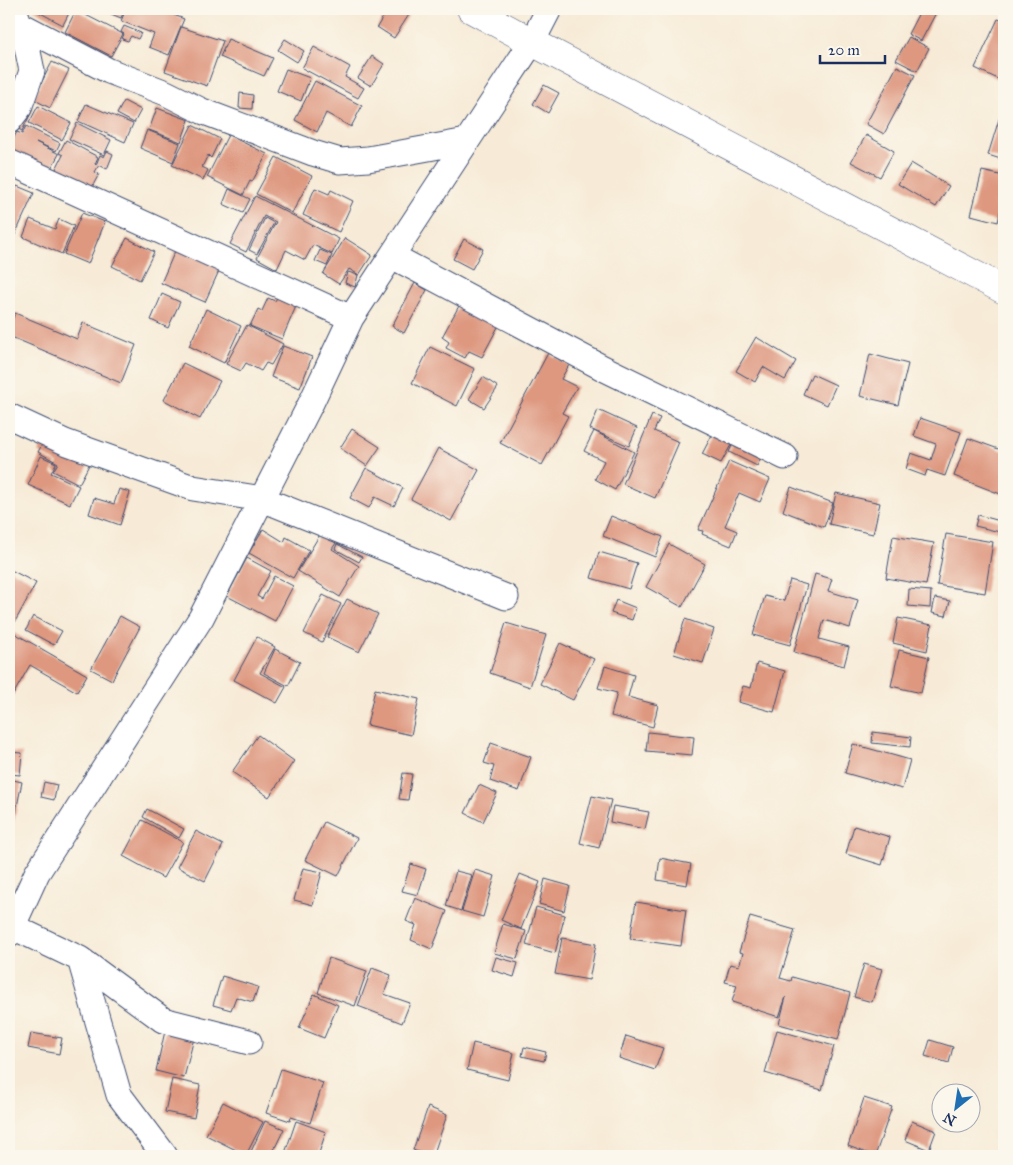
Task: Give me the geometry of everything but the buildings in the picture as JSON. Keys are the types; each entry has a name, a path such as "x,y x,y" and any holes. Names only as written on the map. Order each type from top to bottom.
{"street":[{"path":"471,9 1004,290"},
{"path":"250,1042 163,1020 80,959 10,929 38,873 201,618 312,402 352,318 532,42 549,9"},
{"path":"17,16 109,71 166,93 202,111 313,153 340,161 378,157 467,141"},
{"path":"9,121 19,108 32,71 17,16"},
{"path":"9,162 352,318"},
{"path":"392,256 603,368 785,457"},
{"path":"9,416 65,442 192,488 262,499 506,597"},
{"path":"80,959 119,1095 165,1156"}]}
